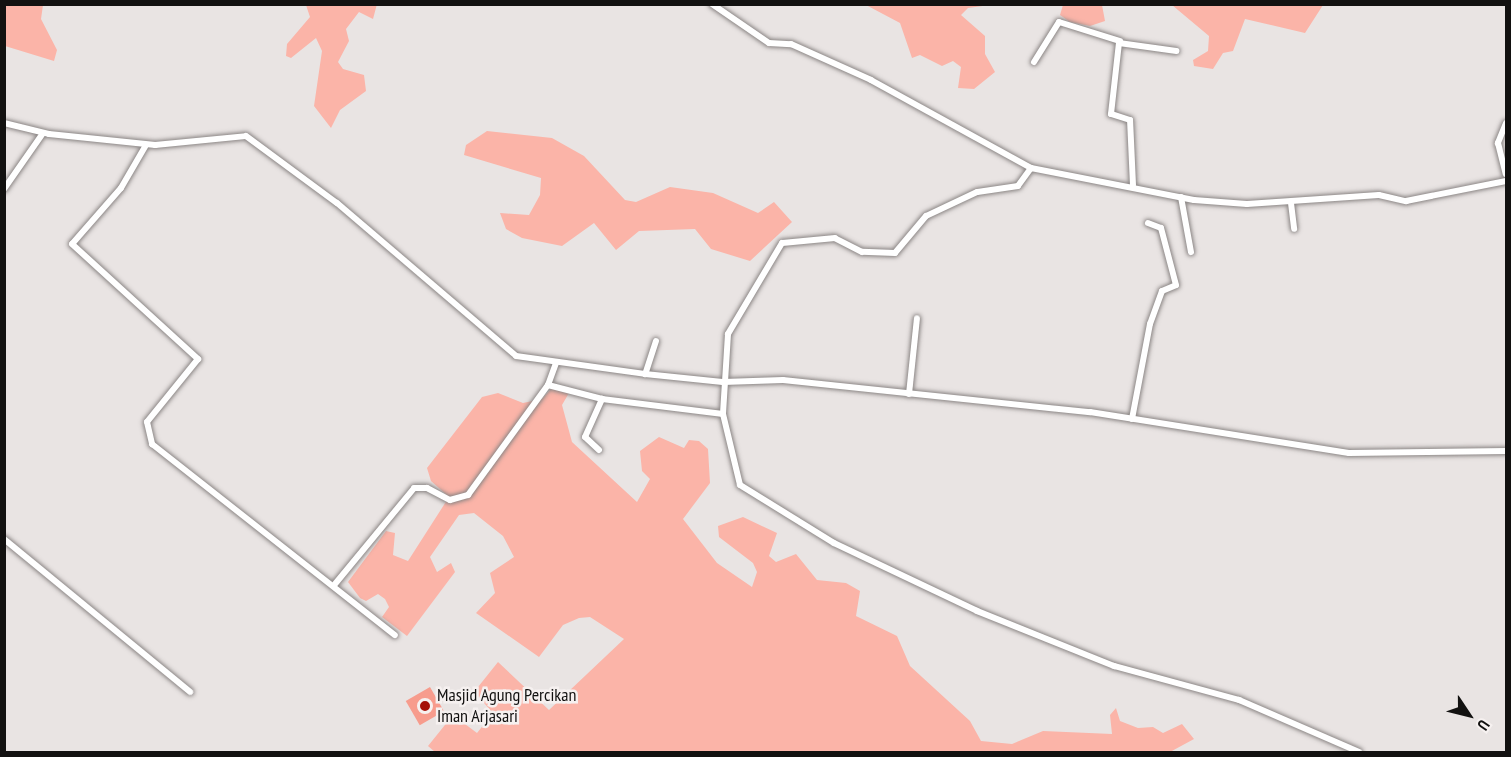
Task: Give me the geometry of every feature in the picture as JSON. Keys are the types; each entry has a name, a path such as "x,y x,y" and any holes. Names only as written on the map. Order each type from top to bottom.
{"street":[{"path":"712,4 768,43 791,44 871,80 1031,168 1133,185 1181,197 1291,203 1379,195 1406,201 1506,181"},
{"path":"1034,62 1059,22 1120,41 1176,51"},
{"path":"1120,41 1111,114 1130,120 1133,185"},
{"path":"4,123 43,133 146,145 234,133 252,139 516,356 556,363 723,382 783,380 1132,419 1349,453 1506,451"},
{"path":"1506,123 1498,143 1506,174"},
{"path":"4,189 43,133"},
{"path":"146,145 122,188 72,244 198,358 147,422 152,444 258,531 335,584 395,635"},
{"path":"1031,168 1018,186 977,192 923,218 898,252 862,252 835,238 785,241 728,334 723,382 723,414 744,490 834,543 977,611 1114,666 1239,700 1359,753"},
{"path":"1181,197 1191,252"},
{"path":"1291,203 1294,229"},
{"path":"1132,419 1150,324 1162,291 1176,285 1161,228 1148,223"},
{"path":"909,394 917,318"},
{"path":"645,374 656,341"},
{"path":"335,584 414,488 427,488 450,500 468,495 548,385 556,363"},
{"path":"548,385 602,399 723,414"},
{"path":"599,450 585,437 602,399"},
{"path":"4,540 190,692"}],"shaded area":[{"path":"5,4 43,5 41,19 57,50 54,61 5,46"},
{"path":"377,4 373,19 359,12 346,29 349,41 338,62 343,69 364,75 366,91 340,110 331,128 314,106 322,51 316,38 291,58 286,56 287,44 310,17 306,5"},
{"path":"866,5 990,5 968,8 961,15 985,36 985,54 995,72 974,89 958,88 961,67 953,61 942,66 920,55 912,58 900,23"},
{"path":"1063,5 1102,5 1105,21 1090,26 1070,22 1060,15"},
{"path":"1172,5 1323,5 1305,33 1245,19 1233,51 1223,53 1213,69 1194,66 1193,60 1208,51 1209,36"},
{"path":"487,131 552,138 584,156 625,200 636,202 670,187 713,193 758,213 774,202 792,222 750,261 711,249 695,229 639,231 616,250 594,223 562,246 522,238 506,229 500,213 529,215 540,195 541,178 464,155 466,145"},
{"path":"552,388 569,393 562,405 572,442 637,502 650,479 642,471 640,451 659,437 684,448 689,440 699,441 708,449 710,483 683,519 717,563 752,587 757,572 753,563 719,537 718,526 743,517 777,533 769,556 776,562 796,554 817,580 846,583 860,591 856,616 897,636 910,666 970,721 981,741 1012,744 1043,731 1112,734 1110,715 1116,708 1120,721 1138,728 1153,727 1163,733 1182,724 1194,739 1170,752 435,752 428,746 453,715 477,733 493,713 474,692 498,662 549,710 624,639 590,617 579,618 563,625 539,657 476,613 495,593 490,573 514,557 503,536 474,513 459,515 430,557 437,572 451,563 455,572 407,636 382,617 389,607 385,599 378,594 366,601 360,598 348,582 386,531 395,533 393,555 408,561 449,497 431,481 427,468 482,397 498,393 523,403 542,399"}],"building":[{"name":"Masjid Agung Percikan Iman Arjasari","path":"430,687 444,711 420,725 406,701"}],"place":[{"name":"Masjid Agung Percikan Iman Arjasari","path":"425,706"}]}
